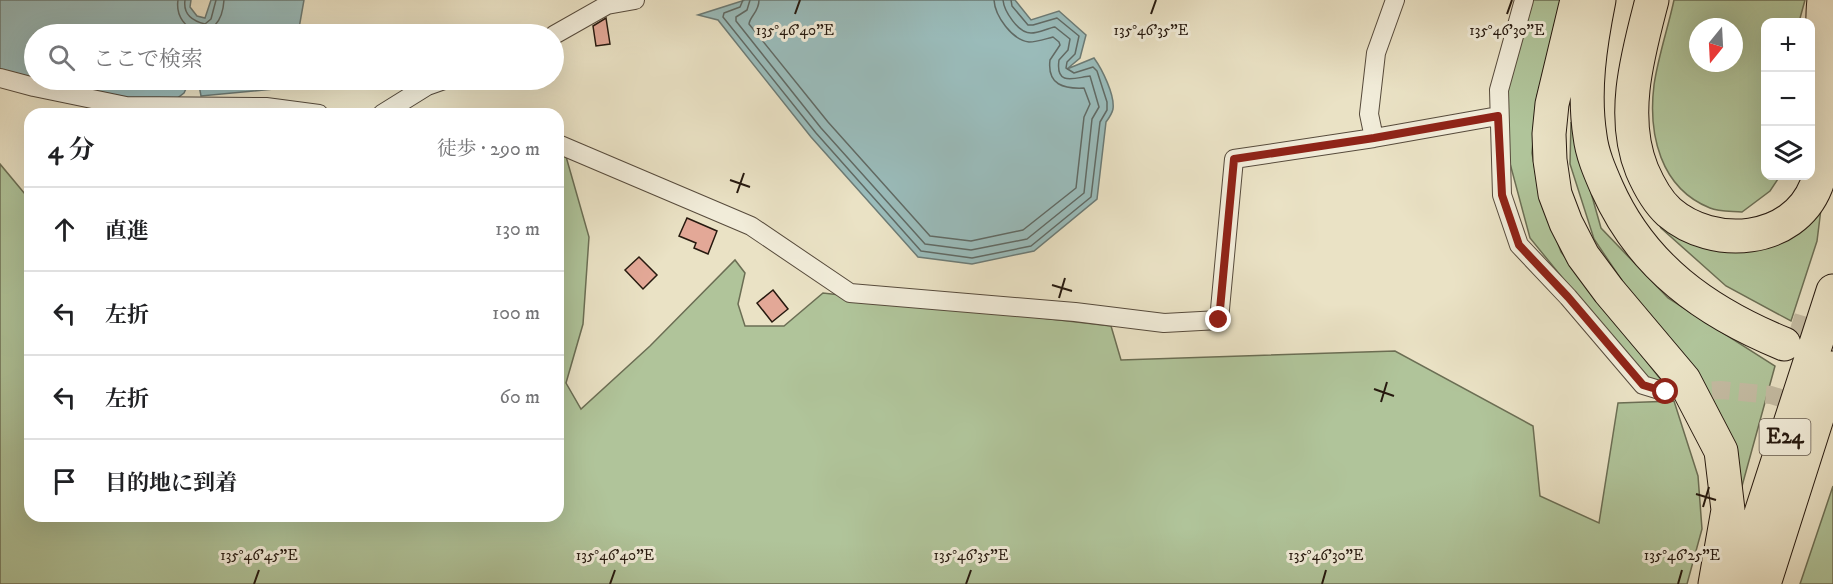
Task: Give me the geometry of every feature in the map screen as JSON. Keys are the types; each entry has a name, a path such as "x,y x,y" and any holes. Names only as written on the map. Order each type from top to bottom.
{"highway":[{"path":"1653,0 1637,67 1632,101 1632,128 1642,170 1653,191 1668,211 1686,223 1711,234 1750,236 1769,231 1788,222 1804,207 1815,187 1823,163 1826,138 1822,92 1824,0"},
{"path":"1597,2 1586,94 1590,138 1601,176 1615,207 1635,239 1679,285 1723,315 1757,333 1787,336"},
{"path":"1597,2 1552,104 1548,134 1555,194 1566,223 1583,256 1609,291 1684,380 1721,451 1728,510 1715,584"},
{"path":"1823,43 1833,7"},
{"name":"E24","path":"1738,584 1833,291"},
{"name":"E24","path":"1764,584 1833,368"},
{"path":"1777,584 1833,429"}],"street":[{"path":"564,29 608,5 635,0"},
{"path":"1374,138 1369,114 1376,54 1395,0"},
{"path":"1524,0 1498,90 1502,195 1519,245 1568,297 1643,385 1666,392"},
{"path":"0,78 24,84"},
{"path":"49,90 126,106 274,108"},
{"path":"392,108 421,90"},
{"path":"564,147 751,226 850,293 1075,312 1164,323 1219,320 1234,159 1498,116"}],"green space":[{"path":"1532,0 1564,0 1537,96 1532,153 1539,192 1561,252 1665,385 1645,379 1530,238 1508,156 1505,97"},
{"path":"1674,0 1805,0 1800,18 1761,18 1761,180 1777,180 1770,191 1742,212 1721,211 1693,199 1679,187 1669,173 1661,157 1653,122 1654,85"},
{"path":"1571,122 1601,228 1668,298 1775,366 1739,497 1635,300 1594,239 1570,164"},
{"path":"564,153 589,237 583,324 566,383 581,409 650,346 735,260 745,273 738,304 745,326 784,326 823,293 1111,326 1121,360 1395,351 1533,426 1540,496 1599,523 1618,403 1674,401 1698,476 1702,529 1687,584 0,584 0,164 24,193 24,522 564,522"},
{"path":"1822,201 1817,241 1791,321 1726,286 1661,228 1652,210 1726,248"},
{"path":"1833,486 1833,584 1800,584"}],"water":[{"path":"0,0 191,0 190,7 197,16 205,18 211,0 304,0 300,24 24,24 24,75 0,69"},
{"path":"745,0 1015,0 1031,20 1059,11 1086,35 1080,58 1067,69 1094,58 1104,75 1112,97 1113,109 1106,122 1097,199 1034,251 972,264 918,257 811,137 718,20 698,15"},
{"path":"80,90 185,90 172,102 122,101"},
{"path":"200,90 263,90 201,96"}],"building":[{"path":"606,18 610,44 596,46 593,26"},
{"path":"687,218 717,231 708,254 694,248 696,243 679,236"},
{"path":"639,257 657,275 643,289 625,270"},
{"path":"773,290 788,309 772,322 757,303"}],"tunnel":[{"path":"1790,329 1833,342"},
{"path":"1685,392 1721,390 1771,395 1803,405"}],"route":[{"path":"1219,320 1234,159 1498,116 1502,195 1519,245 1568,297 1643,385 1666,392"}]}
